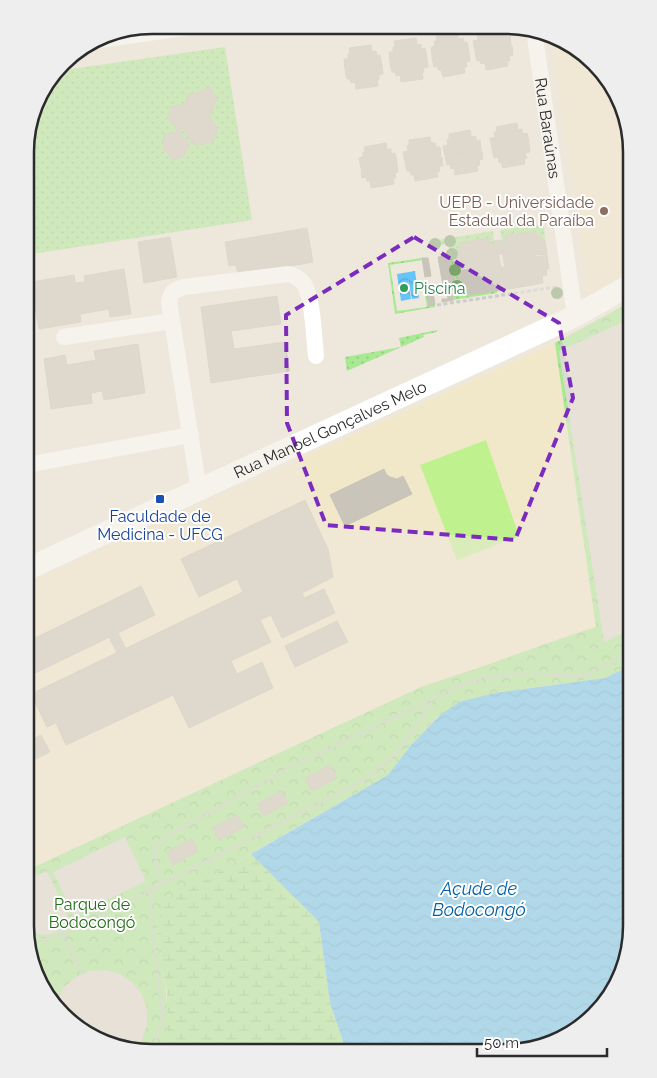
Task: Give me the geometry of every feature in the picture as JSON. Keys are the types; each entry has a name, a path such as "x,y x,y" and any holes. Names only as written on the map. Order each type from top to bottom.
{"street":[{"name":"Rua Baraúnas","path":"535,38 575,316"},
{"path":"199,490 169,302 170,295 175,290 184,287 288,274 297,276 305,285 310,296 316,356"},
{"name":"Rua Manoel Gonçalves Melo","path":"34,566 575,316 623,289"},
{"path":"64,337 172,321"},
{"path":"34,464 191,435"}],"path":[{"path":"437,305 559,286"},
{"path":"503,290 504,294"},
{"path":"561,344 562,350"},
{"path":"160,885 155,852 156,845 162,839 295,765 464,684 484,678 519,674 584,676 623,656"},
{"path":"35,937 44,941 63,934 363,780 387,762 407,740 432,700"},
{"path":"49,876 54,874"},
{"path":"153,888 152,926 162,1012 160,1029 154,1044"},
{"path":"69,918 74,916"},
{"path":"60,930 83,974"}],"highlighted area":[{"path":"414,237 559,323 573,398 515,540 326,525 287,423 286,315"}],"shaded area":[{"name":"UEPB - Universidade Estadual da Paraíba","path":"552,44 577,58 599,80 614,107 621,129 623,152 623,275 588,294"},
{"path":"623,322 623,633 604,642 559,351"},
{"path":"555,343 596,627 421,687 34,867 34,580"},
{"path":"125,837 146,881 74,916 53,872"},
{"path":"47,871 72,924 49,935 38,934 34,931 34,876"},
{"path":"105,970 120,974 133,983 142,995 147,1009 147,1024 139,1043 121,1040 93,1028 68,1010 58,998 64,987 76,977 90,971"}],"green space":[{"path":"225,47 252,220 34,254 35,136 43,107 54,86 68,70"},
{"path":"544,224 545,240 542,240 541,236 537,237 536,231 503,244 500,230"},
{"path":"493,231 494,245 490,245 489,238 460,243 461,249 457,256 454,257 459,282 462,281 463,289 467,288 468,295 497,291 497,293 453,300 452,289 456,288 448,244 433,246 432,241"},
{"path":"422,258 423,260 390,265 397,311 427,307 423,284 431,283 432,285 426,286 429,306 435,305 435,307 395,314 388,263"},
{"name":"Parque de Bodocongó","path":"623,306 623,669 605,678 495,693 438,716 411,745 388,775 191,888 166,905 160,916 157,933 167,1006 166,1044 136,1043 121,1040 107,1035 80,1020 58,998 40,964 36,949 34,926 34,867 421,687 596,627 555,343"},
{"path":"437,330 437,332 423,335 424,337 347,371 345,357 401,347 399,338"},
{"path":"486,440 519,536 457,560 420,465"},
{"path":"251,854 319,922 330,1003 344,1044 165,1044 167,994 157,933 158,921 162,910 167,904 203,880"}],"water":[{"name":"Piscina","path":"415,271 419,298 412,299 408,278 411,299 401,301 397,274"},
{"name":"Açude de Bodocongó","path":"623,669 623,934 617,964 603,992 583,1015 571,1024 543,1038 528,1042 513,1044 344,1044 330,1003 319,922 251,854 388,775 411,745 439,716 459,702 495,693 605,678"}],"building":[{"path":"458,34 458,39 463,38 464,42 467,42 469,51 432,57 431,47 435,46 434,41 437,41 436,35"},
{"path":"506,34 506,36 510,36 511,45 475,51 473,41 478,40 477,35"},
{"path":"416,38 417,45 421,44 421,49 425,48 427,57 390,63 389,52 393,52 394,41"},
{"path":"371,45 372,52 376,51 377,56 380,55 382,65 345,70 344,59 348,59 349,48"},
{"path":"512,46 513,55 509,56 508,66 486,70 485,63 481,64 480,60 477,61 475,52"},
{"path":"469,52 470,61 466,62 467,67 464,67 465,73 443,77 441,70 438,70 438,66 434,67 432,58"},
{"path":"427,58 428,67 423,68 423,79 401,82 400,75 396,76 395,72 392,72 390,64"},
{"path":"382,65 383,74 379,75 379,80 377,80 378,86 356,89 355,82 351,83 350,79 347,79 345,71"},
{"path":"209,86 217,99 209,117 218,129 214,140 209,143 195,145 184,132 185,128 180,129 180,133 190,144 184,156 173,160 163,148 164,134 177,132 168,118 172,106 184,105 190,93 199,93"},
{"path":"517,123 518,130 522,129 523,134 527,133 529,142 492,148 490,138 495,138 494,132 497,132 496,127"},
{"path":"470,130 471,137 476,136 476,141 480,140 481,150 445,156 443,146 448,145 449,134"},
{"path":"430,137 431,143 435,143 436,147 440,147 441,156 405,162 403,152 408,151 409,140"},
{"path":"386,143 387,150 391,149 391,154 395,153 397,162 361,168 359,158 363,157 364,147"},
{"path":"529,143 530,152 525,153 527,158 524,158 525,164 503,168 501,162 499,163 498,157 494,158 492,149"},
{"path":"482,151 483,159 479,160 478,171 455,175 454,168 451,169 450,164 447,165 445,157 452,154"},
{"path":"442,157 443,166 439,166 438,177 415,181 414,175 407,171 405,163"},
{"path":"397,163 398,172 395,173 396,178 393,178 394,184 371,188 370,181 367,181 366,177 362,178 361,169"},
{"path":"307,228 313,262 238,275 236,265 229,266 225,242"},
{"path":"536,231 537,237 541,236 542,240 545,240 547,254 535,255 536,257 547,255 549,269 546,269 547,275 542,276 543,283 515,288 514,280 510,281 509,274 506,275 502,250 504,250 503,244 506,243 505,236"},
{"path":"170,237 177,277 144,283 138,242"},
{"path":"489,238 490,245 494,245 495,250 498,250 502,275 499,276 499,282 495,283 496,291 468,295 467,288 463,289 462,281 459,282 457,271 468,269 468,267 456,269 454,256 457,256 456,250 461,249 460,243"},
{"path":"502,240 504,250 502,250 503,254 499,254 498,250 495,250 493,241"},
{"path":"450,255 456,288 444,291 438,257"},
{"path":"422,258 428,258 431,276 425,277"},
{"path":"501,267 504,267 506,275 509,274 510,281 514,280 515,288 496,291 495,283 499,282 499,276 502,275"},
{"path":"124,269 131,314 110,317 109,309 80,314 81,322 39,329 34,300 34,282 74,275 75,283 85,282 84,276"},
{"path":"432,285 435,305 429,306 426,286"},
{"path":"452,289 453,300 442,302 442,299 448,299 446,290"},
{"path":"277,296 281,324 231,331 234,349 285,342 289,371 211,383 201,307"},
{"path":"138,344 145,393 104,400 102,391 91,393 92,403 51,409 44,359 65,355 67,365 96,360 94,351"},
{"path":"384,469 390,477 397,479 403,476 412,494 345,526 330,495"},
{"path":"305,500 328,549 333,577 302,593 304,598 324,589 335,613 282,638 271,615 260,620 271,642 231,661 237,674 262,662 273,688 189,728 173,695 66,745 56,723 47,727 34,700 34,693 243,592 237,579 199,597 181,559"},
{"path":"141,586 155,615 34,674 34,639"},
{"path":"337,621 348,642 295,667 285,646"},
{"path":"118,633 126,649 117,653 109,637"},
{"path":"41,735 50,752 34,760 34,738"},
{"path":"330,765 337,778 312,791 305,778"},
{"path":"282,791 288,803 264,816 257,804"},
{"path":"237,815 244,827 219,840 212,828"},
{"path":"192,839 198,851 173,865 167,852"}],"place":[{"name":"UEPB - Universidade Estadual da Paraíba","path":"604,211"},
{"name":"Piscina","path":"404,288"},
{"name":"Faculdade de Medicina - UFCG","path":"160,499"}]}
